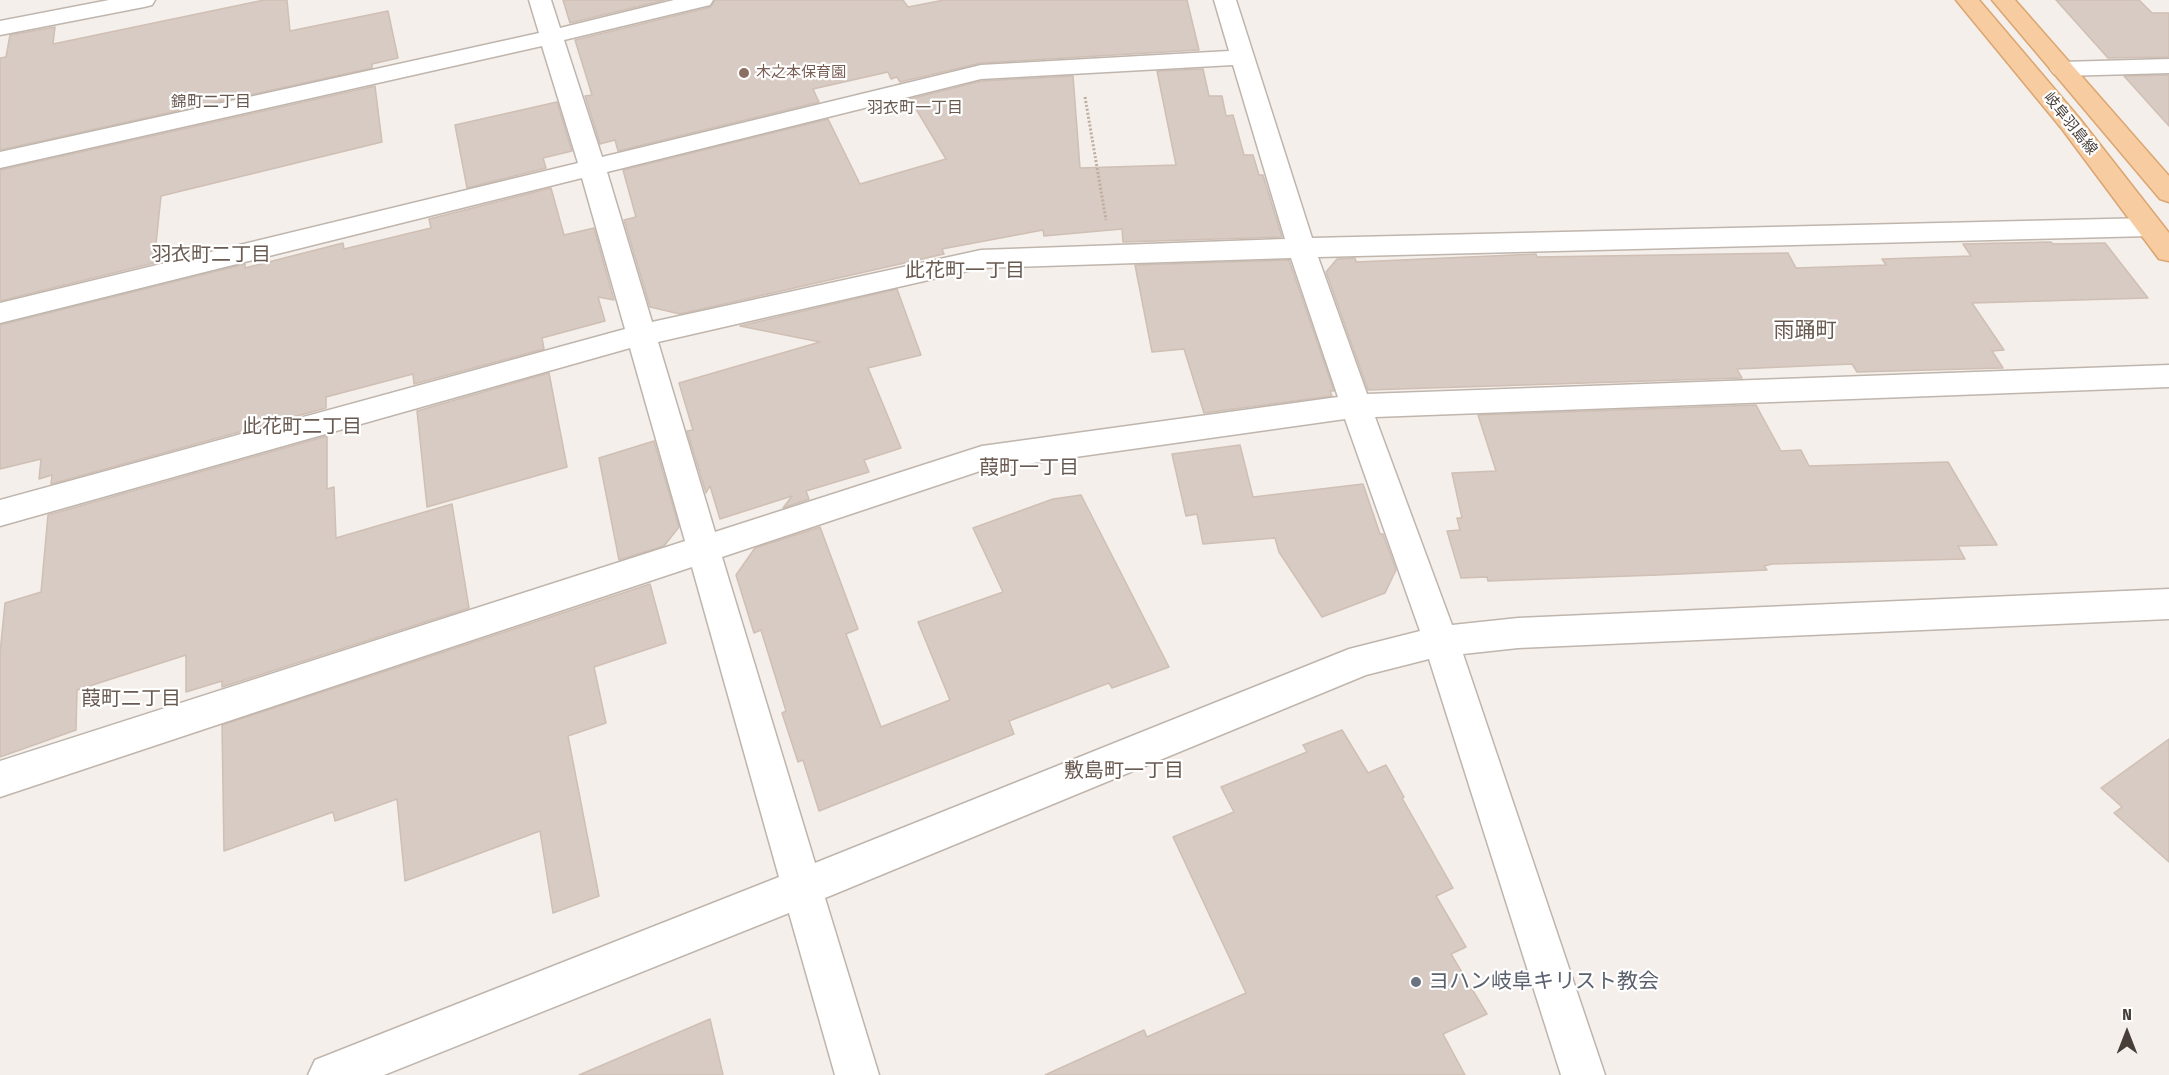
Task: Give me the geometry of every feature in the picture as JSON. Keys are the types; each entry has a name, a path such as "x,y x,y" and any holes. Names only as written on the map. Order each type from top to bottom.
{"main road":[{"name":"岐阜羽島線","path":"1967,0 2071,124 2169,252"},
{"name":"岐阜羽島線","path":"2003,0 2169,193"}],"street":[{"path":"0,28 144,0"},
{"path":"540,0 592,167 857,1075"},
{"path":"0,160 550,37 702,0"},
{"path":"1225,0 1301,248 1441,641 1583,1075"},
{"path":"0,313 981,72 1242,57"},
{"path":"2062,69 2169,66"},
{"path":"0,513 640,335 981,260 1301,248 2149,227"},
{"path":"0,779 982,458 1356,406 2169,376"},
{"path":"330,1075 802,888 1362,660 1441,641 1518,633 2169,604"}],"path":[{"path":"1080,66 1112,256"}],"building":[{"path":"264,0 287,0 290,31 388,11 398,58 372,64 372,68 0,150 0,58 6,57 10,35 55,27 53,44"},
{"path":"563,0 665,0 570,23"},
{"path":"715,0 903,0 908,7 944,0 1187,0 1199,50 981,63 900,82 897,77 891,79 888,72 813,89 819,102 618,151 615,140 600,144 585,96 592,95 575,40 711,7"},
{"path":"2056,0 2139,0 2152,13 2169,13 2169,57 2108,58"},
{"path":"1203,69 1209,96 1222,96 1226,116 1233,115 1244,155 1253,155 1259,175 1263,175 1282,237 1123,242 1122,229 1044,236 1043,230 942,249 944,254 680,314 650,307 624,220 636,217 623,170 828,119 860,184 946,159 910,99 981,81 1073,76 1080,168 1176,165 1157,71"},
{"path":"2169,75 2169,126 2124,76"},
{"path":"375,86 382,142 161,196 154,263 0,301 0,170"},
{"path":"557,102 572,151 543,158 546,168 467,188 455,125"},
{"path":"551,188 564,235 594,228 614,300 598,297 605,321 542,338 544,349 414,384 413,374 326,397 326,408 51,484 52,475 39,479 41,459 0,469 0,325 245,264 245,268 343,243 344,249 431,228 429,219"},
{"path":"2051,242 2053,244 2105,243 2148,298 1972,303 2004,350 1992,351 2003,368 1857,372 1852,364 1737,369 1742,378 1368,390 1326,272 1337,259 1355,258 1356,262 1536,254 1537,257 1788,253 1796,268 1886,265 1882,259 1971,256 1963,244"},
{"path":"1289,260 1334,391 1330,391 1332,396 1204,413 1184,349 1152,352 1135,265"},
{"path":"897,289 921,355 868,368 901,448 864,460 869,472 806,491 809,499 783,508 792,496 720,519 710,486 706,493 687,431 693,430 679,383 820,342 740,326"},
{"path":"549,373 567,467 427,507 417,411"},
{"path":"1756,405 1781,451 1801,450 1809,466 1948,462 1997,545 1958,546 1965,559 1772,564 1764,566 1767,570 1658,575 1488,581 1487,577 1461,578 1447,531 1460,530 1457,518 1462,518 1452,473 1496,471 1478,415"},
{"path":"327,436 327,489 334,487 336,538 452,504 469,608 222,687 222,681 186,692 186,655 77,690 76,730 0,757 0,653 5,603 41,592 48,515"},
{"path":"654,441 679,527 664,546 619,560 599,458"},
{"path":"1240,445 1253,497 1363,484 1380,534 1383,534 1396,570 1385,593 1322,617 1279,552 1275,538 1203,544 1197,514 1186,516 1172,454"},
{"path":"1081,495 1169,667 1112,688 1109,683 1009,721 1014,734 819,811 803,760 798,762 782,713 786,711 761,630 754,633 736,575 755,548 820,527 858,629 846,634 881,727 950,700 918,622 1003,592 973,528 1053,499"},
{"path":"650,584 666,643 594,667 606,723 568,736 599,896 553,913 540,831 405,881 397,799 335,821 333,812 224,851 222,725"},
{"path":"1342,730 1368,773 1386,765 1453,888 1436,896 1466,947 1451,954 1487,1014 1443,1034 1465,1075 1045,1075 1144,1030 1147,1037 1246,993 1173,837 1234,812 1221,787 1307,752 1303,745"},
{"path":"2169,739 2169,862 2114,813 2122,807 2101,788"},
{"path":"710,1019 723,1075 579,1075"}],"place":[{"name":"木之本保育園","path":"744,73"},
{"name":"ヨハン岐阜キリスト教会","path":"1416,982"}],"district":[{"name":"錦町二丁目","path":"211,103"},
{"name":"羽衣町一丁目","path":"915,109"},
{"name":"羽衣町二丁目","path":"211,255"},
{"name":"此花町一丁目","path":"965,271"},
{"name":"雨踊町","path":"1805,331"},
{"name":"此花町二丁目","path":"302,427"},
{"name":"葭町一丁目","path":"1029,468"},
{"name":"葭町二丁目","path":"131,699"},
{"name":"敷島町一丁目","path":"1124,771"}]}
